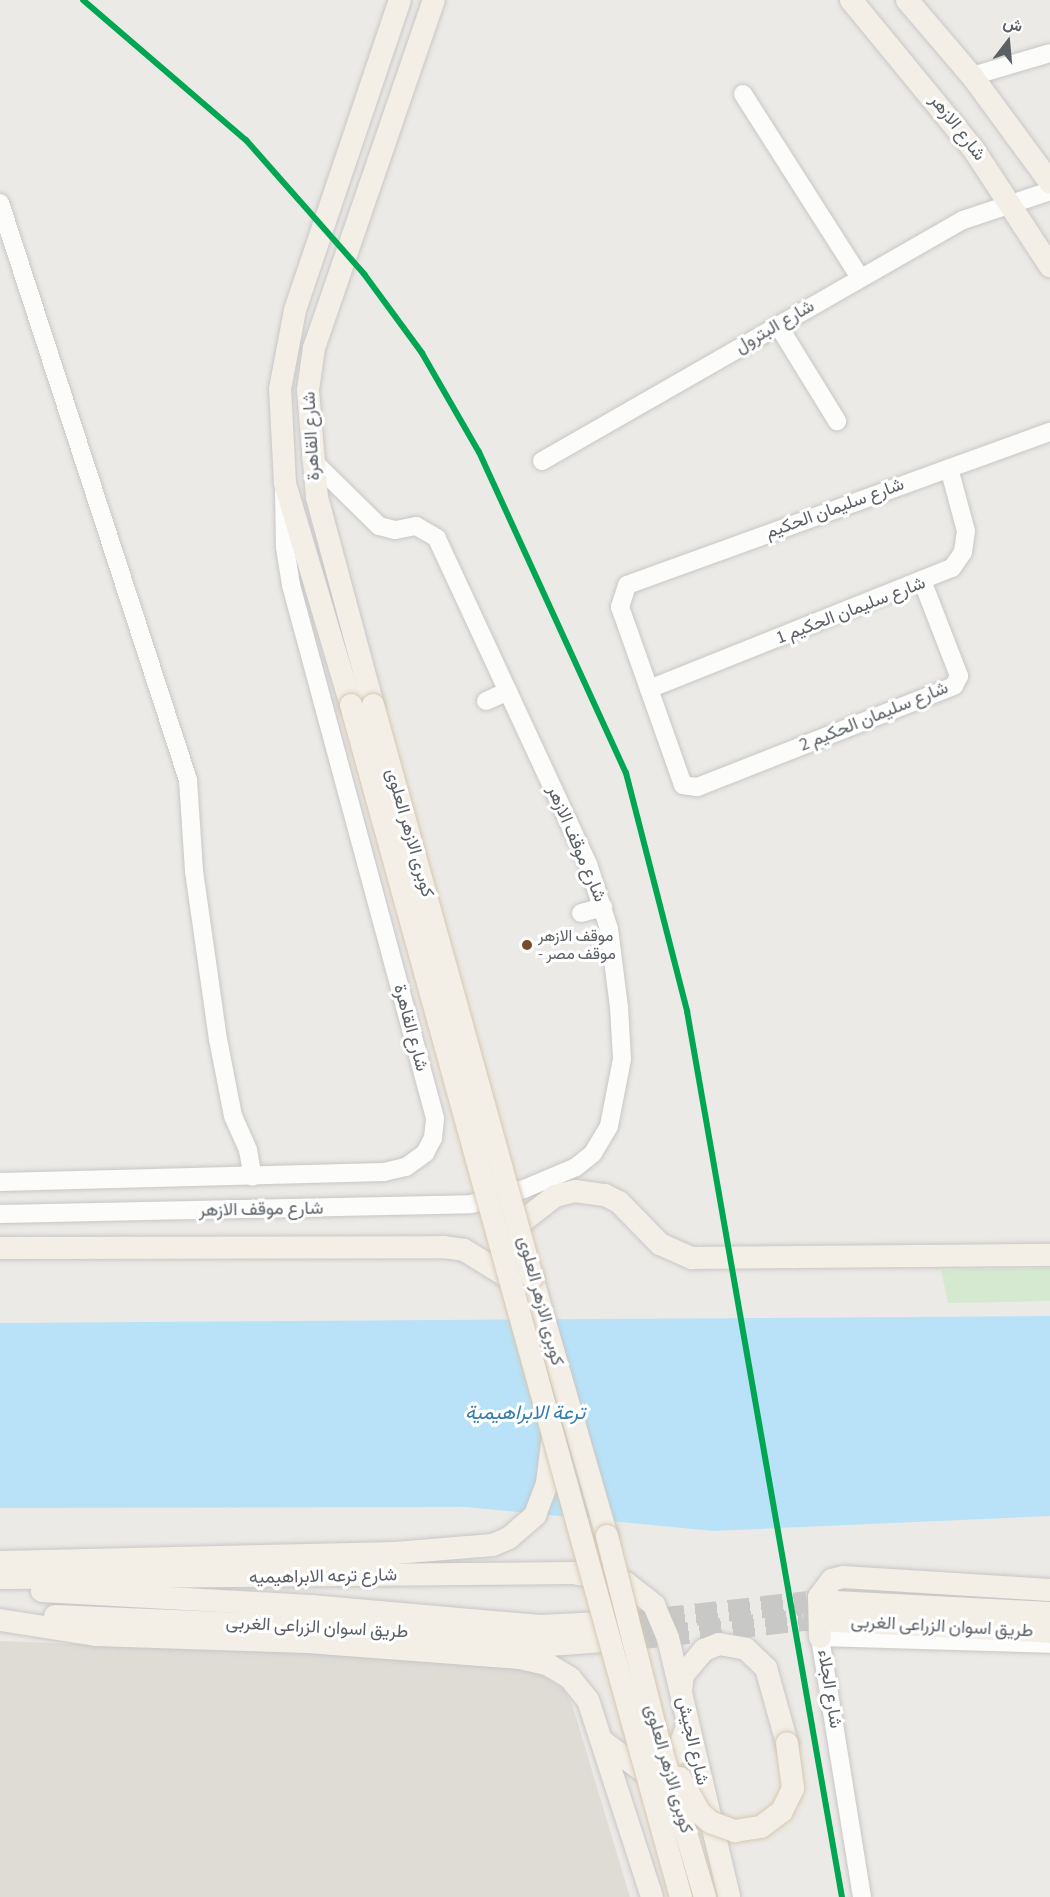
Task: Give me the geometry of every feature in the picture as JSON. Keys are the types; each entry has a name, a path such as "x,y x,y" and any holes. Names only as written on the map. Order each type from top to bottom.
{"main road":[{"name":"شارع القاهرة","path":"351,705 285,483 280,388 287,341 327,209 400,0"},
{"name":"شارع القاهرة","path":"373,705 317,498 311,459 308,390 314,348 434,0"},
{"name":"شارع الازهر","path":"851,0 936,101 1011,201 1050,266"},
{"path":"907,0 972,76 1050,182"},
{"name":"كوبرى الازهر العلوى","path":"351,705 681,1897"},
{"name":"كوبرى الازهر العلوى","path":"373,705 607,1536 657,1735 705,1897"},
{"path":"519,1224 549,1199 575,1191 605,1195 619,1202 660,1244 692,1258 1050,1255"},
{"path":"0,1248 443,1247 474,1255 511,1279"},
{"path":"0,1562 395,1553 493,1545 523,1528 543,1500 553,1435"},
{"name":"شارع ترعه الابراهيميه","path":"0,1578 573,1573 610,1577 642,1593"},
{"path":"830,1620 819,1597 832,1580 843,1577 1050,1590"},
{"name":"طريق اسوان الزراعى الغربى","path":"0,1585 86,1596 311,1606 540,1626 632,1630 550,1645 363,1629 0,1614"},
{"name":"شارع الجيش","path":"642,1593 662,1620 729,1897"},
{"name":"طريق اسوان الزراعى الغربى","path":"830,1620 1050,1612"},
{"path":"0,1620 114,1636 308,1642 520,1658 547,1664 570,1678 588,1700 652,1897"},
{"name":"طريق اسوان الزراعى الغربى","path":"830,1620 1050,1632"},
{"path":"657,1735 700,1813 710,1822 735,1831 761,1827 772,1820 789,1800 794,1775 766,1668 746,1649 719,1644 704,1650 683,1675 681,1691"},
{"path":"602,1741 639,1768 654,1769 668,1763 678,1751 688,1724"}],"street":[{"path":"972,76 1050,53"},
{"path":"743,94 860,278"},
{"name":"شارع البترول","path":"542,461 963,220 1011,201 1050,191"},
{"path":"0,203 188,780 196,891 218,1039 233,1116 248,1150 253,1177"},
{"path":"778,325 837,421"},
{"name":"شارع سليمان الحكيم","path":"649,689 620,607 623,591 632,581 1050,432"},
{"name":"شارع موقف الازهر","path":"0,1214 437,1207 501,1196 576,1167 593,1153 609,1126 622,1059 614,957 603,907 588,864 437,538 416,526 395,530 379,526 311,459"},
{"name":"شارع سليمان الحكيم 1","path":"649,689 923,583 952,568 965,542 965,521 949,468"},
{"name":"شارع القاهرة","path":"0,1182 384,1172 406,1167 425,1153 433,1138 435,1118 291,585 285,547 285,483"},
{"name":"شارع سليمان الحكيم 2","path":"649,689 683,784 691,789 954,686 959,676 923,583"},
{"path":"486,701 508,691"},
{"path":"581,913 603,907"},
{"name":"شارع الجلاء","path":"862,1897 830,1620 1050,1644"}],"shaded area":[{"path":"0,1641 311,1653 525,1669 539,1673 564,1690 572,1704 630,1897 0,1897"}],"green space":[{"path":"1050,1268 1050,1301 948,1303 941,1270"}],"water":[{"name":"ترعة الابراهيمية","path":"1050,1316 1050,1516 713,1531 466,1507 0,1508 0,1323"}],"tunnel":[{"path":"630,1622 807,1602 835,1602"},
{"path":"634,1639 803,1620 835,1621"}],"transit line":[{"path":"83,0 246,140 364,274 422,353 479,452 626,773 687,1011 842,1897"}],"place":[{"name":"موقف الازهر - موقف مصر","path":"527,945"}]}
